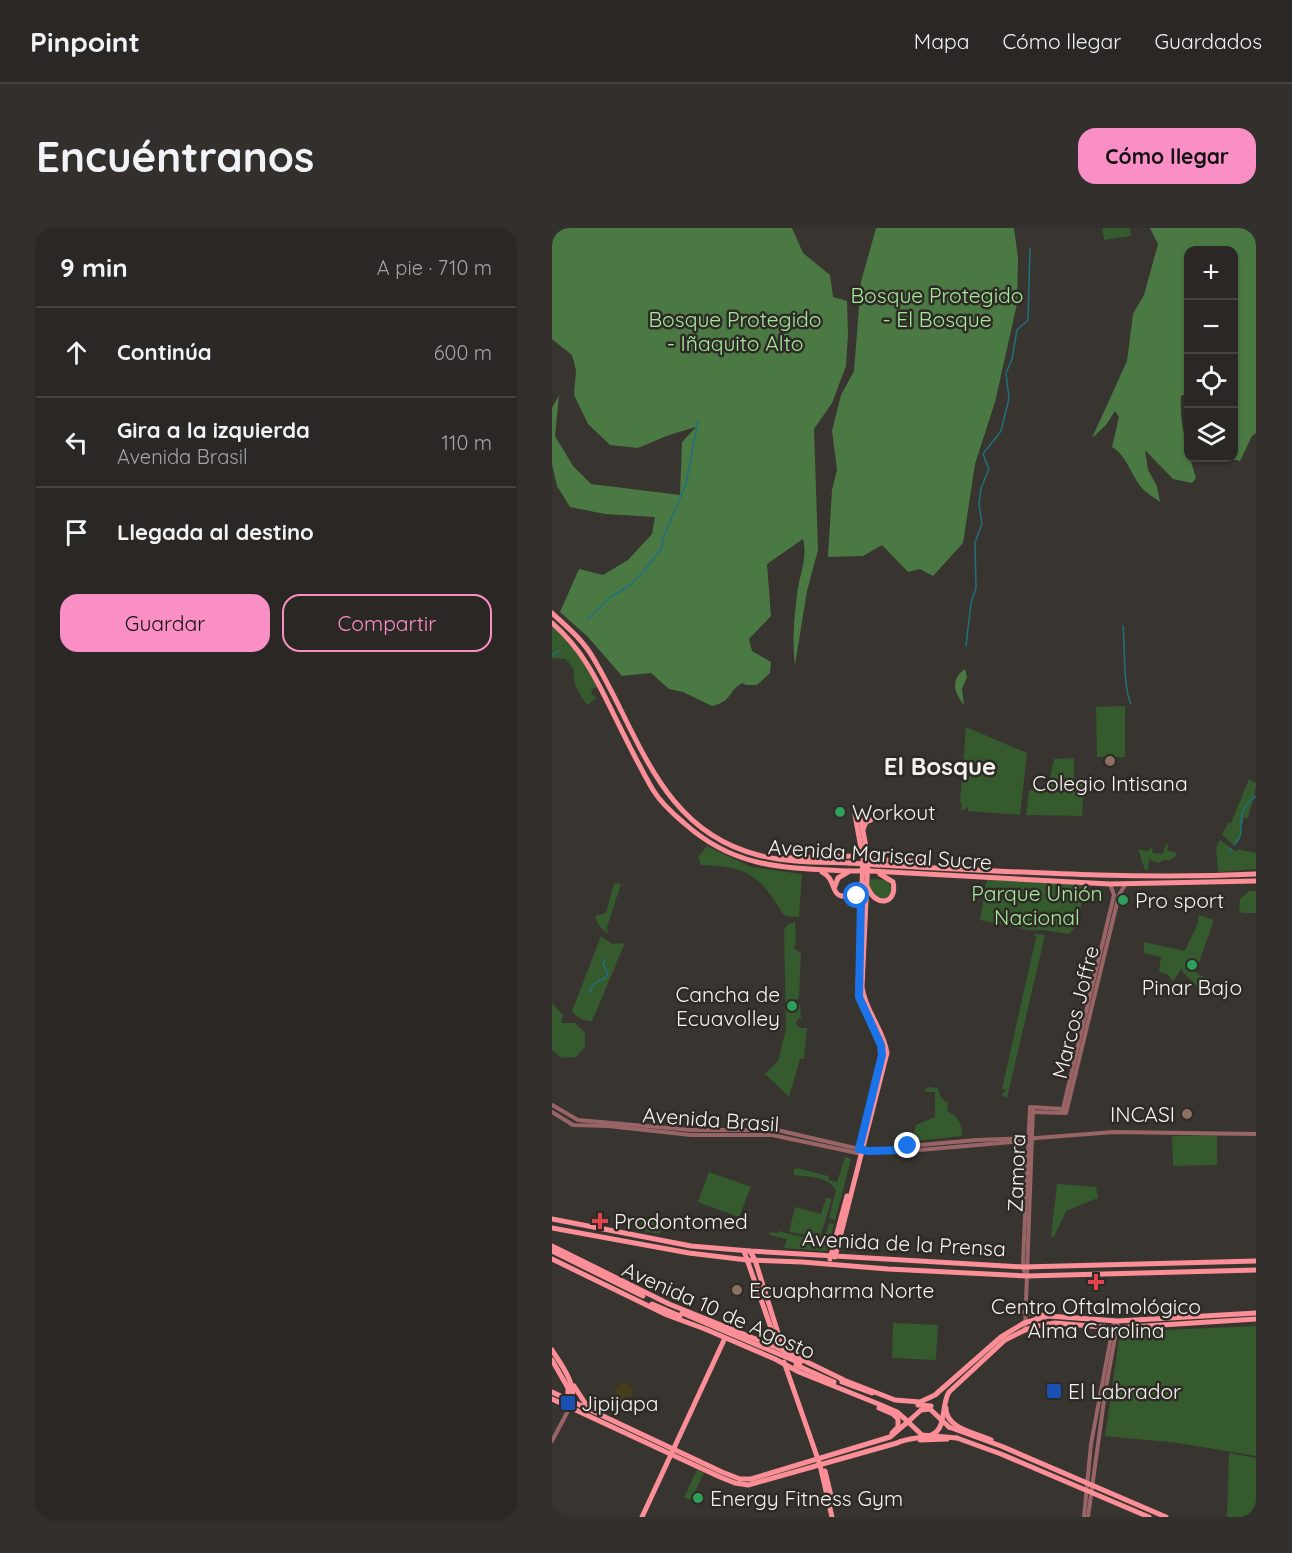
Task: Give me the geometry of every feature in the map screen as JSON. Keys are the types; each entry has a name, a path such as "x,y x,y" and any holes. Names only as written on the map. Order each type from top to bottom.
{"main road":[{"name":"Avenida Mariscal Sucre","path":"552,613 572,631 591,655 650,767 675,804 692,821 724,843 747,852 778,859 849,863 926,862 931,867"},
{"name":"Avenida Mariscal Sucre","path":"552,623 567,636 591,668 643,771 668,810 703,840 720,850 771,866 818,870 1110,884 1256,881"},
{"path":"832,1264 887,1053 863,996 862,950 866,856 862,829 857,815 862,847 866,856"},
{"path":"862,829 866,822 871,820"},
{"path":"778,859 798,856 853,856 859,853 862,847"},
{"name":"Avenida Mariscal Sucre","path":"866,856 878,862 931,867 1092,875 1256,874"},
{"path":"926,862 940,864"},
{"path":"818,870 829,876 837,894 846,897 855,895 861,900"},
{"path":"850,871 836,880 835,887 839,892 848,894 865,884"},
{"path":"865,884 870,895 876,900 884,901 892,896 893,882 875,872"},
{"path":"862,1152 882,1055 881,1045 859,997 861,900 865,884"},
{"name":"Avenida de la Prensa","path":"552,1219 691,1246 1026,1271 1256,1262"},
{"name":"Avenida de la Prensa","path":"552,1227 689,1253 747,1260 1026,1271 1256,1270"},
{"name":"Avenida 10 de Agosto","path":"552,1246 894,1411 908,1419 923,1435 957,1438 998,1454"},
{"path":"747,1251 747,1260 821,1462 834,1517"},
{"path":"747,1251 754,1260 784,1357 821,1462"},
{"name":"Avenida 10 de Agosto","path":"552,1255 667,1307 894,1402 929,1405 935,1408 950,1427 983,1441"},
{"name":"Avenida 10 de Agosto","path":"552,1255 664,1314 725,1338 784,1357 799,1372 870,1400"},
{"name":"Avenida 10 de Agosto","path":"552,1255 664,1310 841,1378 874,1394"},
{"path":"579,1260 589,1270"},
{"path":"1024,1312 1116,1321 1256,1313"},
{"path":"841,1378 895,1400 915,1402 932,1397 999,1338 1024,1323 1047,1316"},
{"path":"908,1419 920,1431 928,1433 936,1428 949,1392 1005,1340 1025,1330 1055,1323 1114,1328 1256,1319"},
{"path":"642,1517 725,1338"},
{"path":"552,1350 568,1382 569,1403"},
{"path":"552,1360 590,1410"},
{"path":"972,1370 950,1397 946,1407 946,1416 954,1424 1140,1517"},
{"path":"792,1379 795,1373 799,1372"},
{"path":"553,1395 564,1389 568,1382"},
{"path":"845,1390 897,1418 899,1422 897,1428 880,1440"},
{"path":"553,1395 673,1451"},
{"path":"897,1443 908,1438 931,1435 937,1431 941,1424 944,1402"},
{"path":"569,1403 590,1410 721,1475 740,1479 751,1479 897,1443 950,1440 966,1443 1166,1517"},
{"path":"821,1462 894,1435 908,1419 928,1408 950,1427"},
{"path":"983,1441 1001,1446"},
{"path":"983,1441 1149,1517"},
{"path":"998,1454 1005,1459"},
{"path":"998,1454 1159,1517"}],"street":[{"name":"Marcos Joffre","path":"1064,1111 1114,896 1110,884"},
{"name":"Marcos Joffre","path":"1064,1111 1119,895 1125,884"},
{"name":"Avenida Brasil","path":"552,1105 578,1120 702,1130 777,1130 862,1152"},
{"name":"Zamora","path":"1025,1330 1031,1110 1064,1111"},
{"name":"Avenida Brasil","path":"552,1112 573,1125 608,1126 691,1135 766,1134 862,1152 1114,1132 1256,1134"},
{"path":"699,1124 698,1127 702,1130"},
{"path":"1086,1517 1101,1407 1116,1321"},
{"path":"552,1441 569,1403"}],"green space":[{"name":"Bosque Protegido - Iñaquito Alto","path":"552,228 792,228 803,253 830,275 833,297 847,301 846,366 832,403 814,429 818,550 807,591 795,665 794,621 804,560 803,539 767,564 771,616 749,639 752,651 771,662 770,673 757,685 742,683 719,704 712,706 683,692 669,689 651,673 622,676 588,637 560,612 579,569 603,575 628,560 652,534 655,517 605,514 570,507 557,486 552,464 552,408 559,395 555,436 573,466 591,484 680,495 682,442 696,427 638,448 610,445 588,424 574,395 576,370 572,355 552,339"},
{"name":"Bosque Protegido - El Bosque","path":"876,228 1014,228 1018,258 1017,304 995,402 975,464 963,543 933,576 920,569 908,572 882,545 863,556 828,557 832,490 837,470 832,431 841,395 854,371 861,282"},
{"path":"1102,228 1130,228 1131,236 1104,240"},
{"path":"1150,228 1256,228 1256,433 1252,436 1240,461 1238,461 1238,246 1184,246 1184,395 1181,396 1181,418 1184,433 1184,462 1192,462 1196,478 1192,483 1173,479 1145,450 1148,470 1157,486 1160,502 1141,487 1125,460 1112,447 1119,417 1115,411 1106,425 1092,438 1127,361 1133,314 1144,295 1158,244"},
{"path":"552,626 569,642 600,687 593,688 591,694 597,698 587,705 575,684 574,670 566,659 552,658"},
{"path":"965,669 967,677 962,689 964,705 956,691 955,681"},
{"path":"1125,706 1125,757 1097,757 1096,707"},
{"path":"966,727 1027,753 1020,815 968,811 966,807 965,810 961,810"},
{"path":"1074,758 1074,783 1084,784 1082,816 1026,815 1029,790 1047,792 1054,759"},
{"path":"1249,779 1254,783 1256,781 1254,795 1248,818 1244,818 1238,841 1234,845 1222,835 1228,823 1231,823"},
{"path":"1220,840 1237,852 1237,849 1256,853 1256,869 1218,872 1216,847"},
{"path":"1168,844 1167,850 1177,853 1176,856 1158,863 1149,859 1148,870 1145,870 1138,849 1147,851 1153,847 1152,853 1163,854"},
{"path":"707,846 751,867 802,874 799,917 783,914 767,890 751,875 730,868 701,865 698,857"},
{"name":"Parque Unión Nacional","path":"988,878 1081,883 1082,903 1077,924 1069,934 1028,930 980,920"},
{"path":"870,879 886,880 892,888 891,894 886,899 879,899 871,895"},
{"path":"614,883 621,884 607,927 608,934 599,926 595,916 606,913"},
{"path":"1249,891 1256,891 1256,913 1242,913 1239,909 1240,899"},
{"path":"1199,915 1214,920 1196,971 1206,978 1203,984 1197,986 1182,968 1173,981 1167,974 1159,972 1161,957 1144,953 1144,942 1185,951"},
{"path":"795,922 796,944 793,948 801,953 799,997 796,1000 797,1004 800,1004 801,1018 796,1024 800,1028 807,1028 804,1059 800,1059 789,1097 765,1074 778,1061 786,1029 784,930 788,924"},
{"path":"1033,934 1045,935 1007,1098 1002,1095 1006,1089 1002,1089 1036,937"},
{"path":"601,936 612,944 625,943 592,1021 587,1021 572,1011"},
{"path":"552,1003 563,1015 561,1023 575,1023 585,1033 585,1047 576,1057 562,1058 552,1050"},
{"path":"927,1087 938,1088 940,1096 948,1102 947,1111 959,1121 962,1136 916,1141 914,1132 916,1125 935,1117 935,1092 925,1092"},
{"path":"1217,1135 1217,1165 1173,1166 1172,1136"},
{"path":"845,1157 851,1159 835,1220 829,1218 836,1190 832,1185 817,1178 794,1175 793,1170 797,1168 828,1176 829,1180 837,1182"},
{"path":"709,1172 751,1187 739,1217 698,1202"},
{"path":"1057,1184 1096,1187 1098,1198 1066,1211 1054,1237 1051,1236"},
{"path":"826,1198 832,1199 820,1237 789,1232 795,1207 821,1214"},
{"path":"642,1217 663,1221 660,1234 639,1230"},
{"path":"829,1223 834,1224 827,1251 784,1248 787,1239 769,1235 770,1232 778,1233 779,1231 816,1241 824,1237"},
{"path":"893,1323 938,1325 936,1360 892,1358"},
{"path":"1256,1326 1256,1456 1179,1443 1105,1436 1120,1332"},
{"path":"1229,1453 1256,1458 1256,1517 1227,1517"},
{"path":"697,1470 704,1473 691,1500 684,1497"}],"sand":[{"path":"620,1383 628,1383 633,1388 631,1399 620,1401 615,1396 615,1388"}],"waterway":[{"path":"966,646 971,603 976,588 975,542 982,524 979,504 981,488 989,469 983,454 1001,431 1009,398 1006,373 1012,359 1017,330 1028,320 1030,249"},
{"path":"587,620 608,599 630,585 661,549 663,538 686,484 698,420"},
{"path":"1123,626 1125,677 1131,704"},
{"path":"552,655 559,651"},
{"path":"1234,845 1241,834 1244,809 1256,796"},
{"path":"590,993 593,985 605,978 608,973 603,964 605,959"}],"place":[{"name":"Colegio Intisana","path":"1110,761"},
{"name":"Workout","path":"840,812"},
{"name":"Pro sport","path":"1123,900"},
{"name":"Pinar Bajo","path":"1192,965"},
{"name":"Cancha de Ecuavolley","path":"792,1006"},
{"name":"INCASI","path":"1187,1114"},
{"name":"Prodontomed","path":"600,1221"},
{"name":"Centro Oftalmológico Alma Carolina","path":"1096,1282"},
{"name":"Ecuapharma Norte","path":"737,1290"},
{"name":"El Labrador","path":"1054,1391"},
{"name":"Jipijapa","path":"568,1403"},
{"name":"Energy Fitness Gym","path":"698,1498"}],"district":[{"name":"El Bosque","path":"940,766"}],"route":[{"path":"857,896 861,900 859,997 882,1049 859,1149 904,1150 908,1146"}]}
